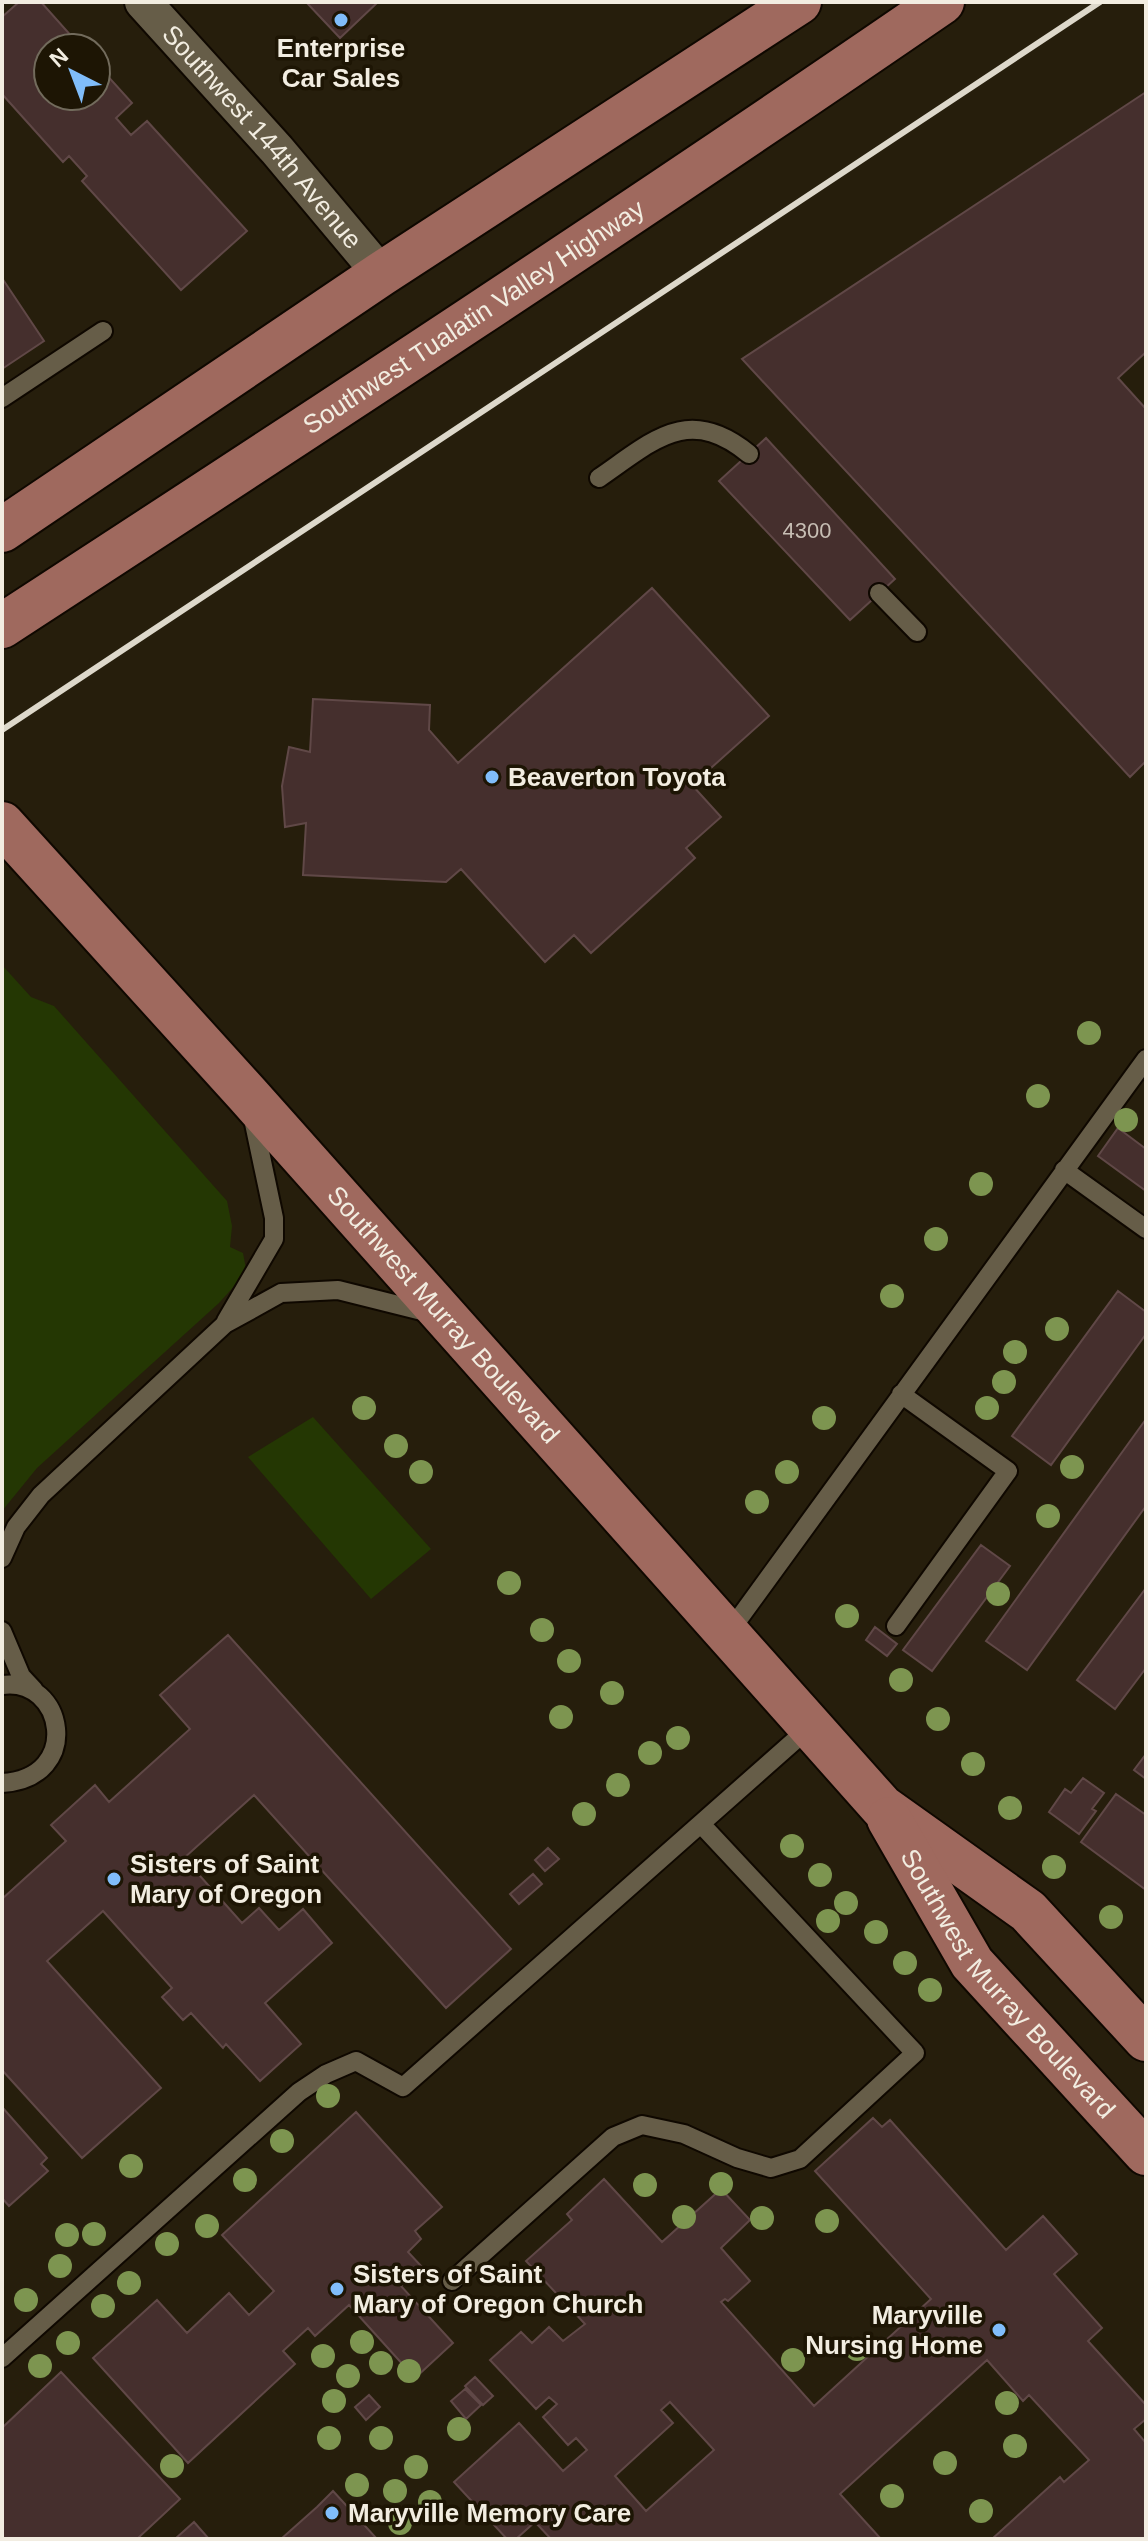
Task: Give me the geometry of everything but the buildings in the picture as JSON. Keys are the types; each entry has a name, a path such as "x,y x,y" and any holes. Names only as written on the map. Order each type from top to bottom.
{"main road":[{"path":"2,530 381,274 799,2"},
{"name":"Southwest Tualatin Valley Highway","path":"2,626 451,334 942,2"},
{"name":"Southwest Murray Boulevard","path":"2,824 247,1094 882,1807 972,1963 1146,2153"},
{"name":"Southwest Murray Boulevard","path":"882,1807 1028,1911 1146,2039"}],"street":[{"name":"Southwest 144th Avenue","path":"143,2 277,150 381,274"}],"lane":[{"path":"2,398 103,331"},
{"path":"599,478 644,448 681,430 716,432 749,454"},
{"path":"879,593 917,632"},
{"path":"727,1635 1146,1059"},
{"path":"225,1324 274,1239 274,1218 247,1094"},
{"path":"1064,1170 1146,1229"},
{"path":"2,1558 16,1527 41,1495 225,1324 281,1293 338,1290 445,1317"},
{"path":"896,1626 1008,1471 901,1394"},
{"path":"2,1631 21,1676 50,1709 57,1726 56,1744 49,1761 37,1774 8,1784"},
{"path":"2,1685 24,1687 39,1695"},
{"path":"2,2358 299,2092 326,2074 356,2061 403,2087 810,1727"},
{"path":"452,2281 613,2137 642,2125 684,2134 737,2158 771,2168 800,2159 915,2053 701,1824"}],"green space":[{"path":"2,965 31,997 54,1006 227,1201 232,1226 230,1247 243,1253 246,1269 219,1303 37,1468 2,1511"},
{"path":"313,1417 431,1549 371,1599 248,1457"}],"railway":[{"path":"2,730 1100,2"}],"place":[{"name":"Enterprise Car Sales","path":"341,20"},
{"name":"Beaverton Toyota","path":"492,777"},
{"name":"Sisters of Saint Mary of Oregon","path":"114,1879"},
{"name":"Sisters of Saint Mary of Oregon Church","path":"337,2289"},
{"name":"Maryville Nursing Home","path":"999,2330"},
{"name":"Maryville Memory Care","path":"332,2513"}]}
